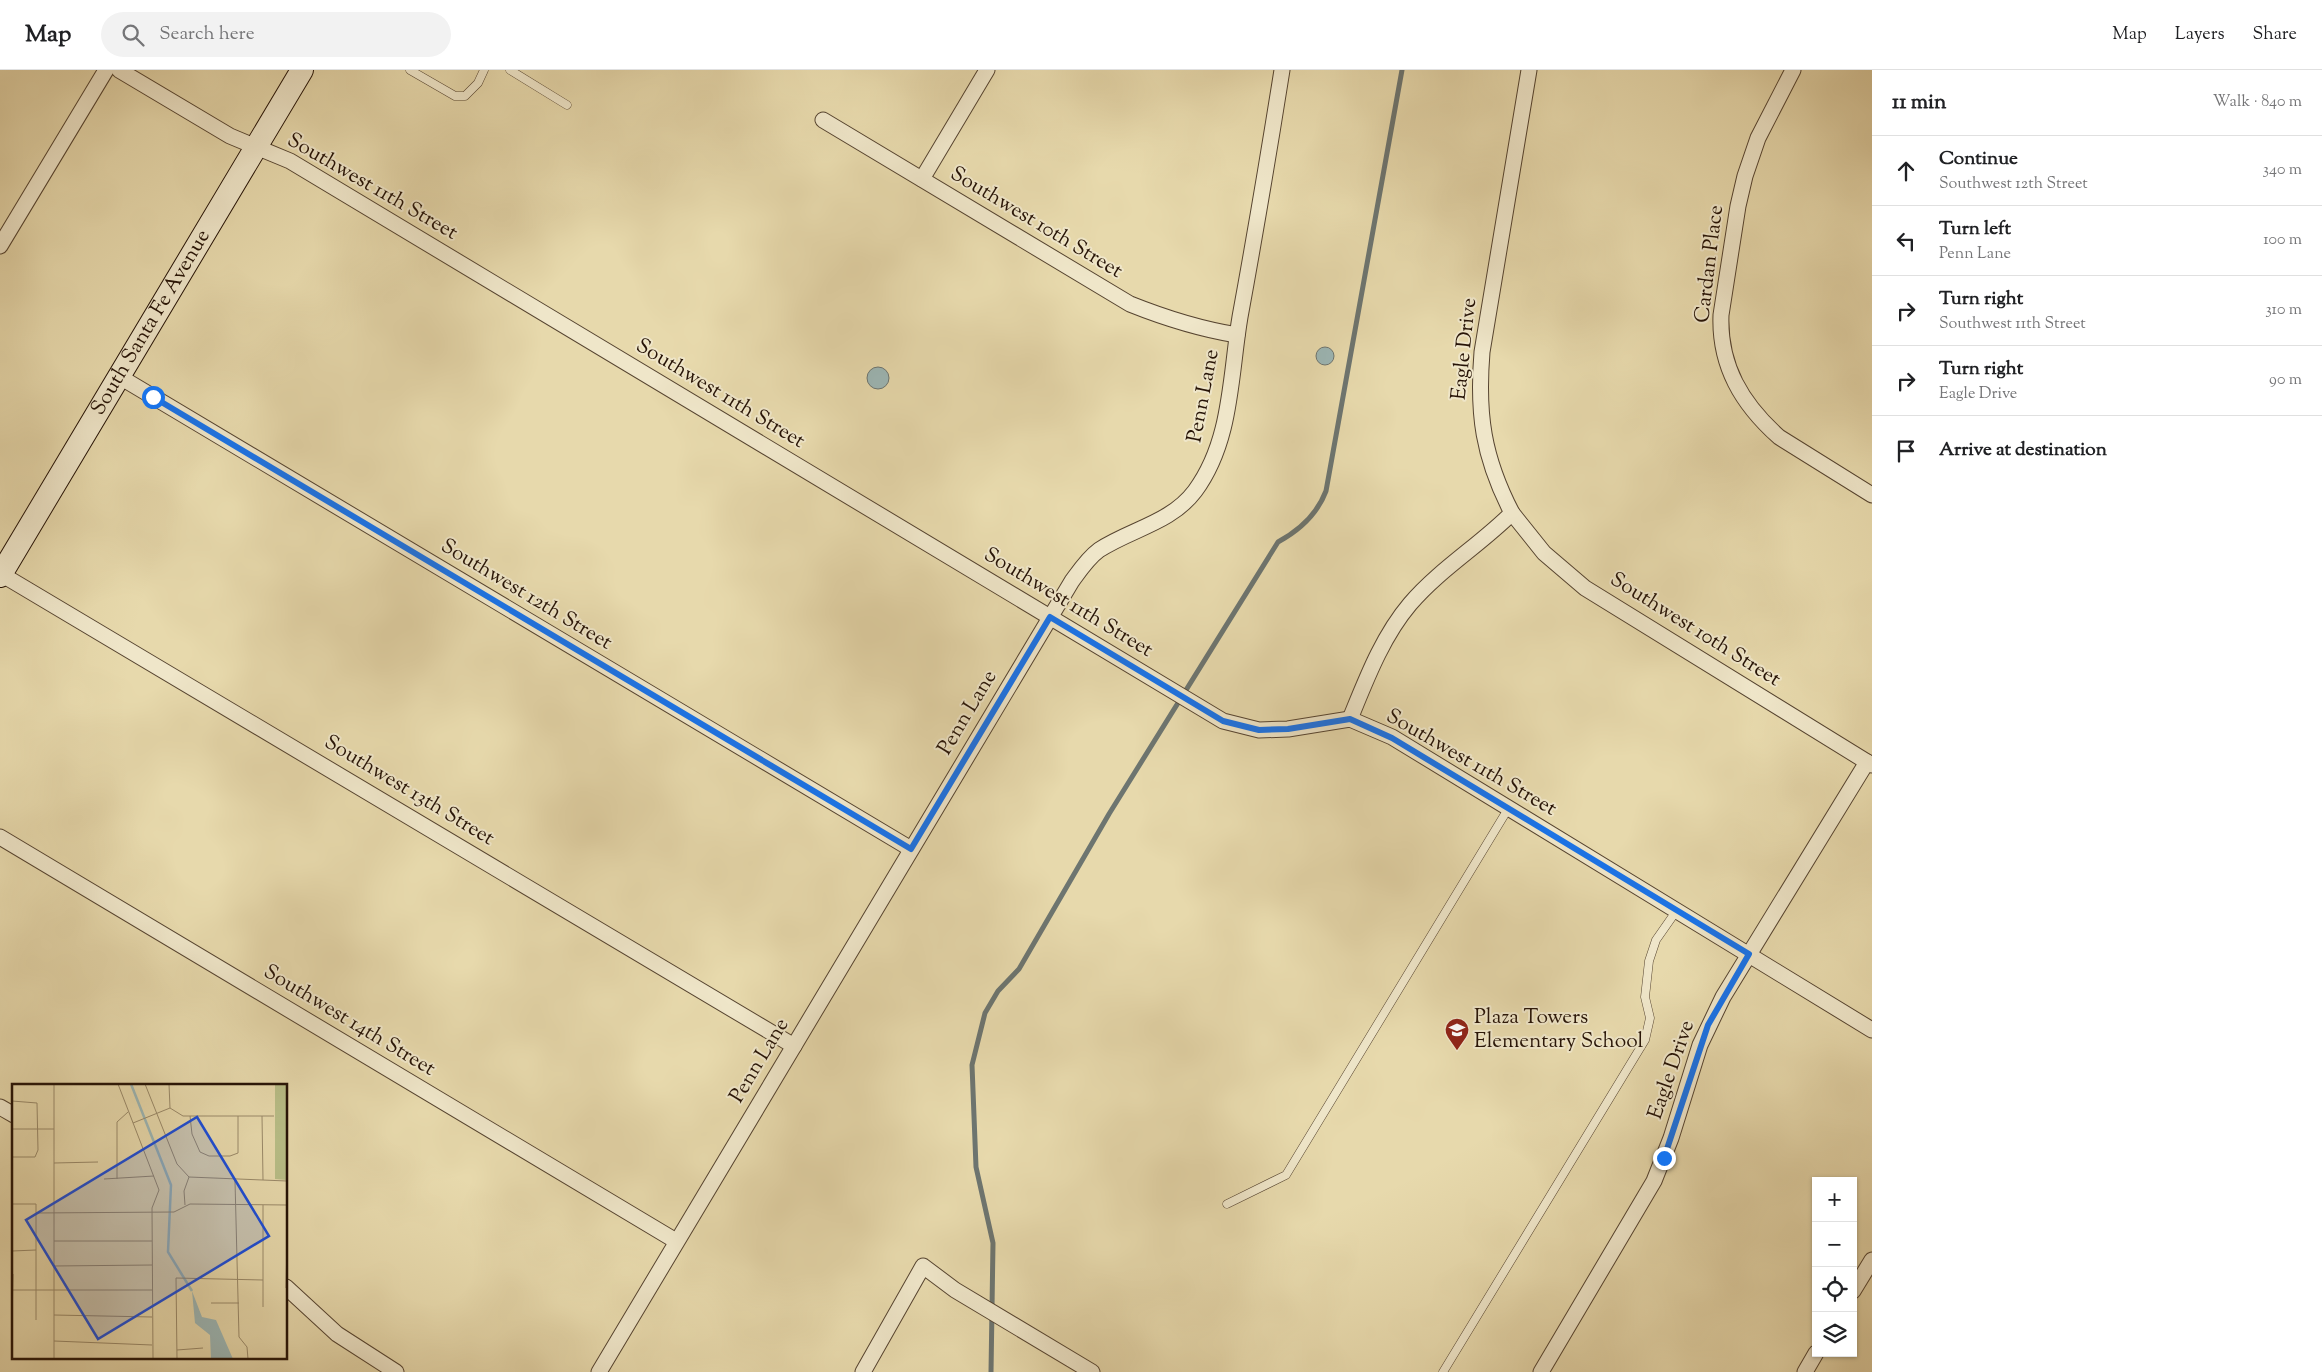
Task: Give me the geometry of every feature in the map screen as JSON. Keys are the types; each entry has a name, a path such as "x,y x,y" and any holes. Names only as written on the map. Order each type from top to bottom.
{"main road":[{"name":"South Santa Fe Avenue","path":"1,575 302,70"}],"street":[{"path":"0,246 106,70"},
{"name":"Southwest 11th Street","path":"119,70 215,127 294,163 1223,721 1259,730 1288,729 1350,719 1392,738 1872,1030"},
{"path":"922,179 987,70"},
{"name":"Penn Lane","path":"599,1372 1072,581 1086,562 1098,551 1122,537 1170,515 1195,491 1208,471 1221,440 1282,70"},
{"name":"Eagle Drive","path":"1512,513 1502,493 1488,452 1480,419 1480,384 1482,352 1529,70"},
{"name":"Cardan Place","path":"1794,70 1758,138 1738,206 1721,315 1726,362 1735,385 1743,398 1767,426 1780,437 1872,495"},
{"name":"Southwest 10th Street","path":"823,120 1130,304 1190,324 1237,335"},
{"name":"Southwest 12th Street","path":"120,377 911,849"},
{"path":"1350,719 1394,626 1409,605 1429,584 1490,534 1512,513"},
{"name":"Southwest 10th Street","path":"1512,513 1544,553 1585,588 1870,763"},
{"name":"Southwest 13th Street","path":"1,575 794,1046"},
{"name":"Eagle Drive","path":"1541,1372 1654,1182 1708,1025 1749,954 1870,763"},
{"name":"Southwest 14th Street","path":"0,837 676,1241"},
{"path":"0,1107 12,1114"},
{"path":"1857,1284 1872,1260"},
{"path":"863,1372 923,1266 954,1290 1092,1372"},
{"path":"288,1290 337,1334 396,1372"},
{"path":"1805,1372 1814,1357"}],"lane":[{"path":"410,70 455,96 465,96 478,82 484,70"},
{"path":"510,70 567,105"},
{"path":"1227,1204 1286,1175 1508,808"},
{"path":"1443,1372 1645,1040 1650,1018 1645,997 1649,961 1656,940 1677,910"}],"water":[{"path":"1321,347 1329,347 1334,352 1332,363 1321,365 1316,360 1316,352"},
{"path":"878,367 886,370 889,378 886,386 878,389 870,386 867,378 870,370"}],"waterway":[{"path":"991,1372 993,1243 976,1167 972,1065 985,1013 998,991 1019,969 1109,814 1278,542 1294,532 1313,515 1326,491 1402,70"}],"place":[{"name":"Plaza Towers Elementary School","path":"1457,1051"}],"route":[{"path":"153,397 911,849 1050,617 1223,721 1259,730 1288,729 1350,719 1392,738 1749,954 1708,1025 1664,1158"}]}
